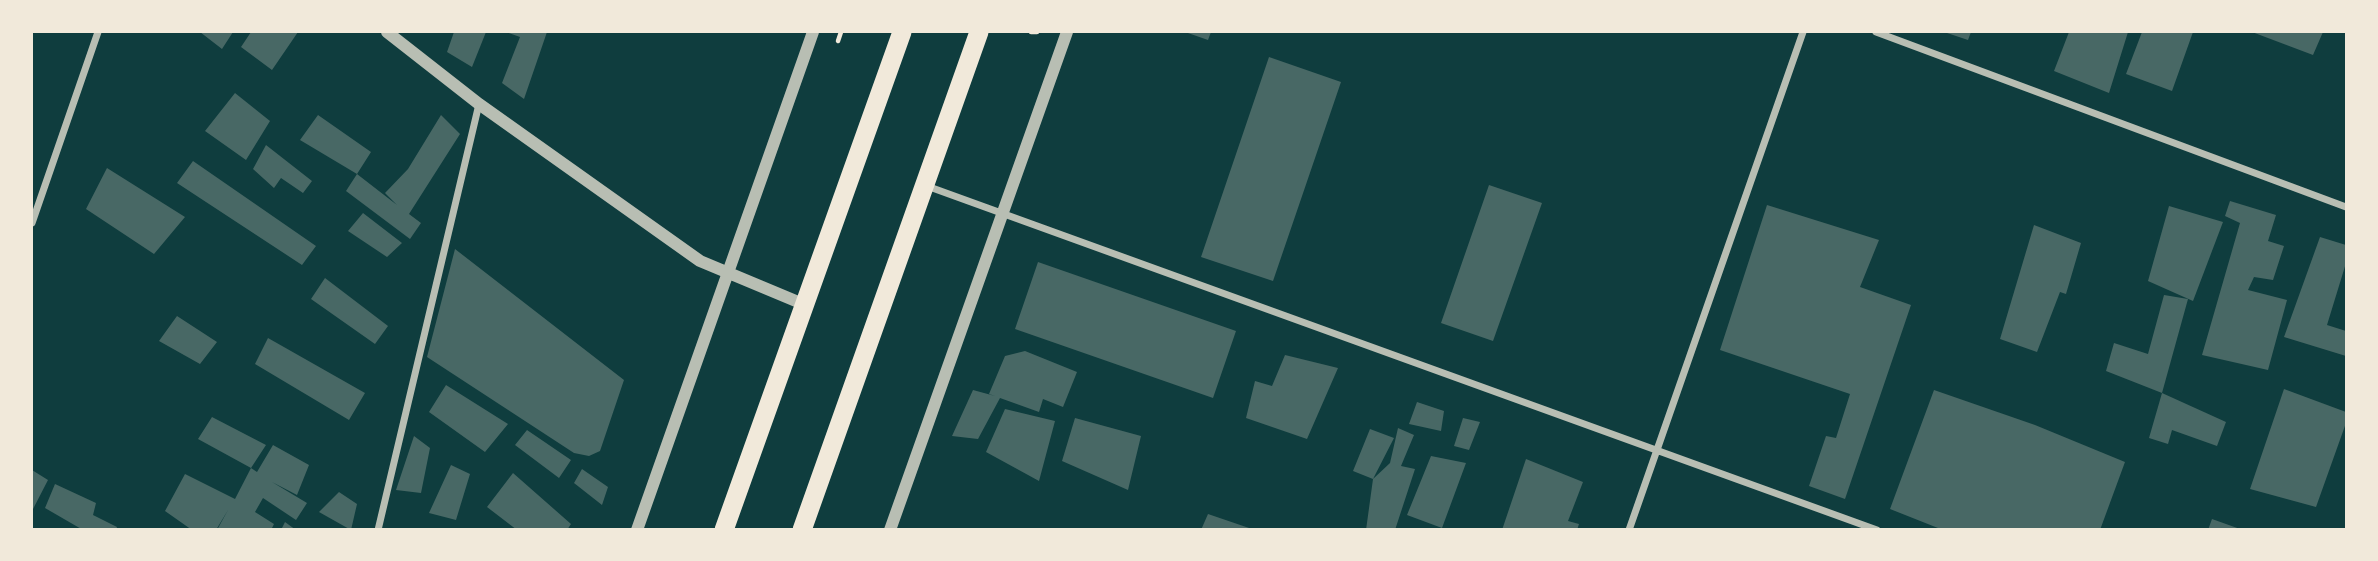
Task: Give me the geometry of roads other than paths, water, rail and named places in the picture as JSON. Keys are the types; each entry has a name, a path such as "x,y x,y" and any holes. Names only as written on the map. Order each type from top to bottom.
{"highway":[{"path":"724,530 902,32"},
{"path":"802,530 979,32"}],"street":[{"path":"32,223 98,32"},
{"path":"387,32 479,104 700,261 803,304"},
{"path":"637,530 813,32"},
{"path":"890,530 1067,32"},
{"path":"1629,530 1803,32"},
{"path":"1877,32 2347,207"},
{"path":"378,530 479,104"},
{"path":"924,185 1877,530"}]}
